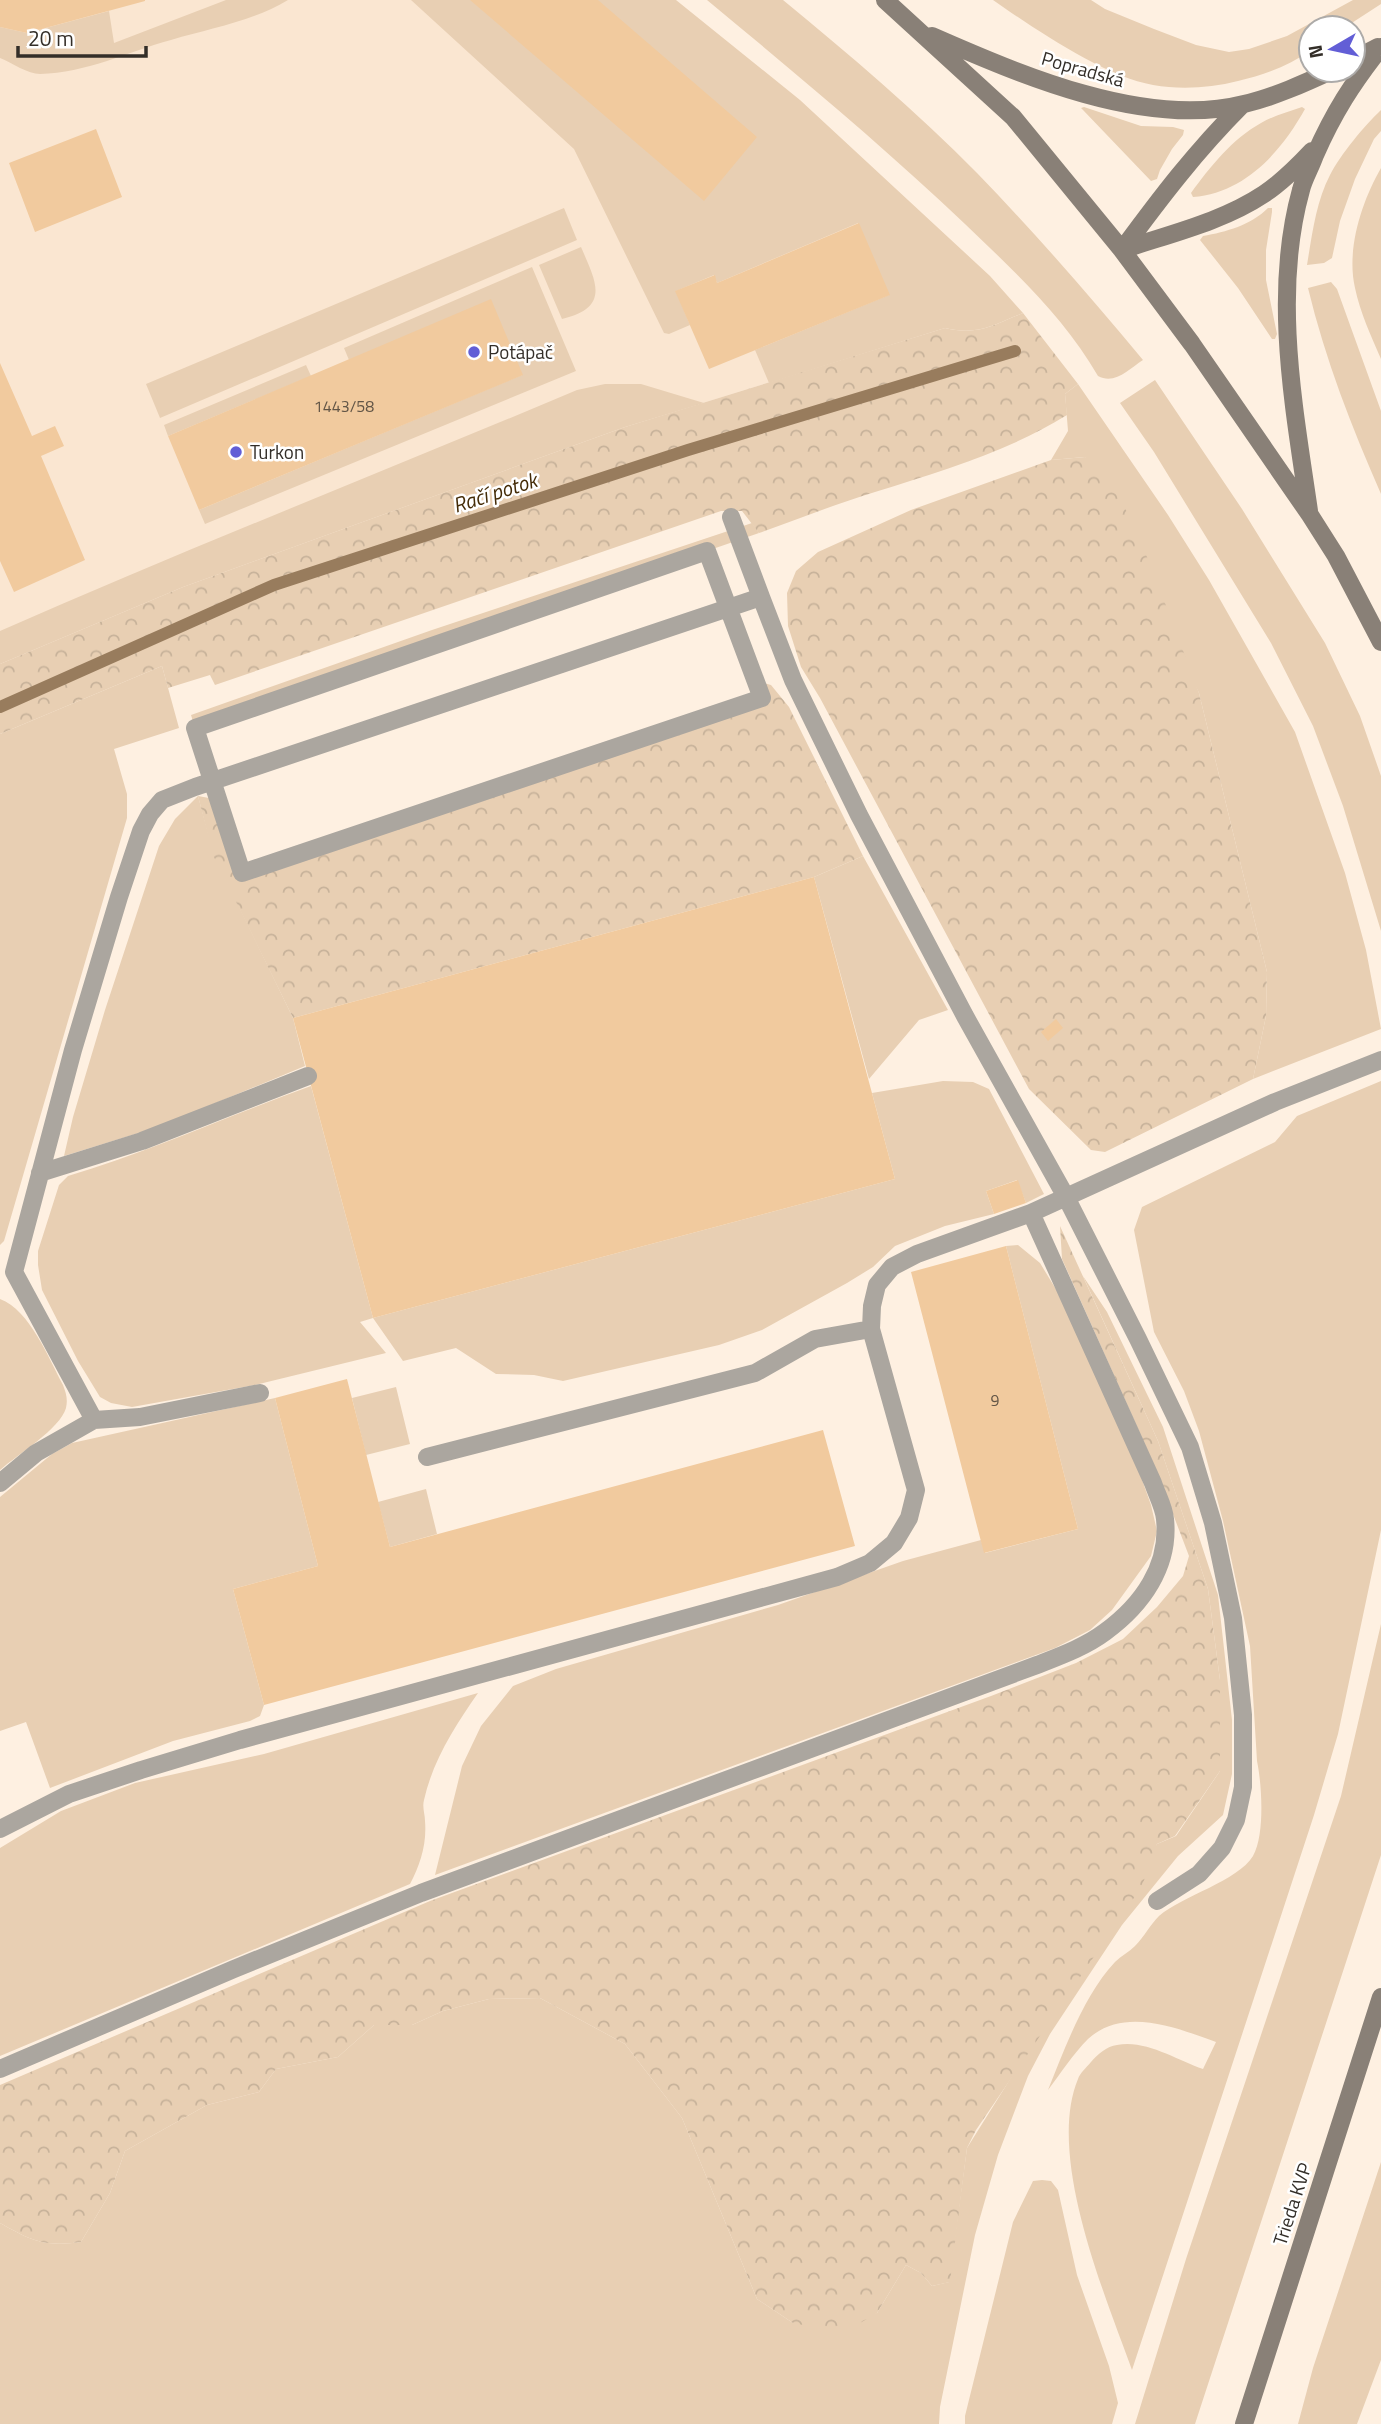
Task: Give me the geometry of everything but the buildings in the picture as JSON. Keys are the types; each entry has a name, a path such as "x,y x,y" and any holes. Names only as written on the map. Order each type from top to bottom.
{"street":[{"name":"Popradská","path":"885,0 1013,117 1122,250 1192,344 1310,515"},
{"name":"Popradská","path":"920,30 1000,66 1071,90 1133,104 1189,111 1243,104 1297,84"},
{"path":"1381,46 1335,111 1302,187 1293,225 1287,335 1310,515 1336,556 1381,642"},
{"name":"Popradská","path":"1122,250 1170,184 1205,142 1243,104"},
{"path":"1122,250 1216,218 1244,205 1264,194 1295,170 1322,141"},
{"name":"Trieda KVP","path":"1244,2424 1381,1997"}],"lane":[{"path":"732,517 793,680 859,816 1066,1198 1190,1447 1213,1524 1233,1618 1243,1716 1243,1787 1236,1820 1222,1848 1199,1874 1157,1901"},
{"path":"707,551 762,698 242,873 212,781 195,728 707,551"},
{"path":"94,1420 7,1275 40,1173 118,897 141,831 150,814 162,800 212,781 761,597"},
{"path":"0,1829 69,1794 153,1766 837,1577 870,1563 894,1543 909,1518 916,1490 871,1329 877,1284 892,1266 917,1254 1031,1213 1241,1116 1381,1060"},
{"path":"40,1173 142,1141 308,1076"},
{"path":"0,2069 421,1893 1037,1665 1105,1633 1146,1593 1160,1569 1166,1547 1165,1516 1153,1483 1031,1213"},
{"path":"426,1457 755,1373 816,1339 871,1329"},
{"path":"0,1483 36,1453 94,1420 140,1417 260,1393"}],"shaded area":[{"path":"0,0 632,0 914,235 945,328 625,427 183,587 0,664"}],"green space":[{"path":"226,0 288,0 245,19 74,70 35,74 0,58 0,27 27,33 109,11 114,43"},
{"path":"411,0 676,0 800,100 990,276 1023,313 976,330 945,328 769,383 755,350 889,295 858,223 717,283 714,275 676,291 690,325 669,334 664,333 574,149"},
{"path":"707,0 783,0 907,106 977,173 1062,265 1143,360 1116,377 1110,379 1098,376 1054,314 983,241 870,138"},
{"path":"993,0 1091,0 1105,9 1196,45 1229,52 1249,49 1297,31 1297,59 1257,76 1227,83 1206,87 1164,87 1113,72 1028,24"},
{"path":"1353,0 1381,0 1381,4 1366,14 1327,14"},
{"path":"1302,107 1305,109 1285,140 1260,168 1229,188 1193,197 1191,193 1206,173 1240,137 1276,116"},
{"path":"1081,108 1141,126 1184,130 1183,135 1172,149 1157,179 1151,181"},
{"path":"1381,110 1381,131 1374,139 1355,179 1340,221 1332,258 1324,263 1307,265 1325,185 1340,158"},
{"path":"1381,168 1381,359 1357,297 1353,257 1362,210"},
{"path":"564,208 577,240 160,418 146,384"},
{"path":"1272,208 1272,212 1266,250 1266,280 1277,334 1275,339 1272,339 1238,288 1200,240 1203,236 1246,223"},
{"path":"581,247 594,282 594,300 578,314 562,319 539,265"},
{"path":"532,267 576,371 205,524 199,510 522,375 349,360 344,348"},
{"path":"1331,282 1337,289 1381,411 1381,494 1340,393 1308,288"},
{"path":"1023,313 1078,384 1065,394 1067,415 997,450 759,533 742,511 721,511 215,685 210,675 168,688 162,666 0,734 0,664 183,587 625,427 945,328 976,330"},
{"path":"306,365 311,376 168,436 164,425"},
{"path":"1155,380 1242,509 1325,643 1360,716 1381,776 1381,931 1343,806 1313,726 1271,643 1154,452 1120,403"},
{"path":"605,384 641,384 704,403 625,427 183,587 0,664 0,631 577,390"},
{"path":"1078,384 1209,580 1295,732 1345,873 1366,950 1381,1029 1253,1079 1266,1016 1267,972 1199,693 1085,457 1051,460 1068,431 1065,394"},
{"path":"1085,457 1112,479 1151,566 1199,693 1267,972 1266,1016 1253,1079 1105,1152 1091,1150 1029,1089 801,667 788,626 787,593 796,571 818,552 911,510 1051,460"},
{"path":"752,523 759,533 195,728 191,715 432,630"},
{"path":"162,666 179,728 114,749 127,794 127,818 4,1241 0,1245 0,734"},
{"path":"756,681 771,685 789,707 863,856 814,877 293,1018 213,855 198,796 209,798 241,872 762,698"},
{"path":"198,796 214,855 293,1018 305,1066 158,1127 64,1156 105,1010 159,846 175,819"},
{"path":"863,856 948,1010 919,1020 869,1079 814,877"},
{"path":"943,1081 973,1082 989,1089 1044,1194 1026,1203 1017,1180 986,1191 994,1214 945,1226 895,1246 873,1267 762,1330 719,1345 563,1381 534,1375 496,1374 456,1348 403,1361 373,1318 895,1179 872,1093"},
{"path":"1381,1081 1381,1530 1338,1734 1314,1815 1132,2370 1095,2265 1074,2185 1069,2146 1070,2111 1078,2079 1096,2057 1113,2046 1139,2045 1161,2051 1203,2069 1216,2042 1168,2026 1134,2022 1118,2024 1102,2029 1088,2039 1048,2090 1076,2023 1104,1975 1135,1946 1159,1916 1223,1881 1246,1865 1257,1847 1261,1810 1250,1646 1223,1521 1199,1431 1184,1391 1154,1332 1134,1230 1142,1207 1275,1142 1297,1116"},
{"path":"311,1086 373,1318 360,1322 386,1353 255,1385 132,1407 111,1403 100,1397 78,1361 42,1290 38,1251 59,1185 68,1176"},
{"path":"1060,1226 1158,1441 1208,1589 1220,1680 1220,1771 1175,1836 1157,1844 1142,1886 976,2130 967,2148 950,2282 932,2286 921,2273 906,2265 877,2313 843,2333 793,2323 757,2299 682,2118 625,2044 540,1998 489,1999 443,2011 412,2025 374,2025 338,2057 276,2069 259,2092 207,2105 125,2151 110,2193 81,2242 57,2244 39,2241 0,2223 0,2085 430,1901 991,1696 1076,1663 1123,1639 1157,1607 1183,1576 1189,1556 1155,1467 1062,1259"},
{"path":"1018,1245 1040,1263 1057,1291 1136,1463 1151,1505 1157,1531 1151,1556 1112,1610 1090,1630 1055,1648 435,1875 462,1766 481,1726 513,1686 556,1669 778,1605 903,1561 981,1540 985,1553 1078,1529 1006,1246"},
{"path":"1083,1276 1107,1312 1163,1427 1218,1595 1232,1720 1232,1774 1223,1815 1178,1856 1122,1925 1050,2034 1028,2076 998,2155 975,2235 940,2407 939,2424 0,2424 0,2223 39,2241 57,2244 81,2242 110,2193 125,2151 207,2105 259,2092 276,2069 338,2057 374,2025 412,2025 443,2011 489,1999 540,1998 625,2044 682,2118 757,2299 793,2323 877,2313 906,2265 921,2273 932,2286 949,2282 967,2148 1157,1844 1176,1836 1220,1771 1220,1680 1208,1589 1158,1441"},
{"path":"0,1299 21,1313 38,1336 63,1385 67,1402 56,1424 0,1470"},
{"path":"396,1387 410,1444 366,1455 352,1398"},
{"path":"275,1398 318,1566 233,1589 264,1705 260,1716 173,1741 50,1788 26,1722 0,1731 0,1497 52,1454 72,1443"},
{"path":"426,1489 437,1534 390,1547 378,1502"},
{"path":"1381,1624 1381,1855 1195,2424 1135,2424 1186,2259 1341,1796"},
{"path":"478,1693 453,1731 428,1785 423,1803 424,1846 410,1884 0,2056 0,1848 61,1811 135,1783 264,1754"},
{"path":"1381,2162 1381,2360 1357,2424 1298,2424 1313,2368"},
{"path":"1033,2181 1051,2181 1058,2190 1077,2275 1109,2366 1118,2403 1112,2424 965,2424 1013,2222"}],"waterway":[{"name":"Račí potok","path":"0,707 274,585 688,450 1015,351"}],"place":[{"name":"Potápač","path":"474,352"},
{"name":"Turkon","path":"236,452"}]}
